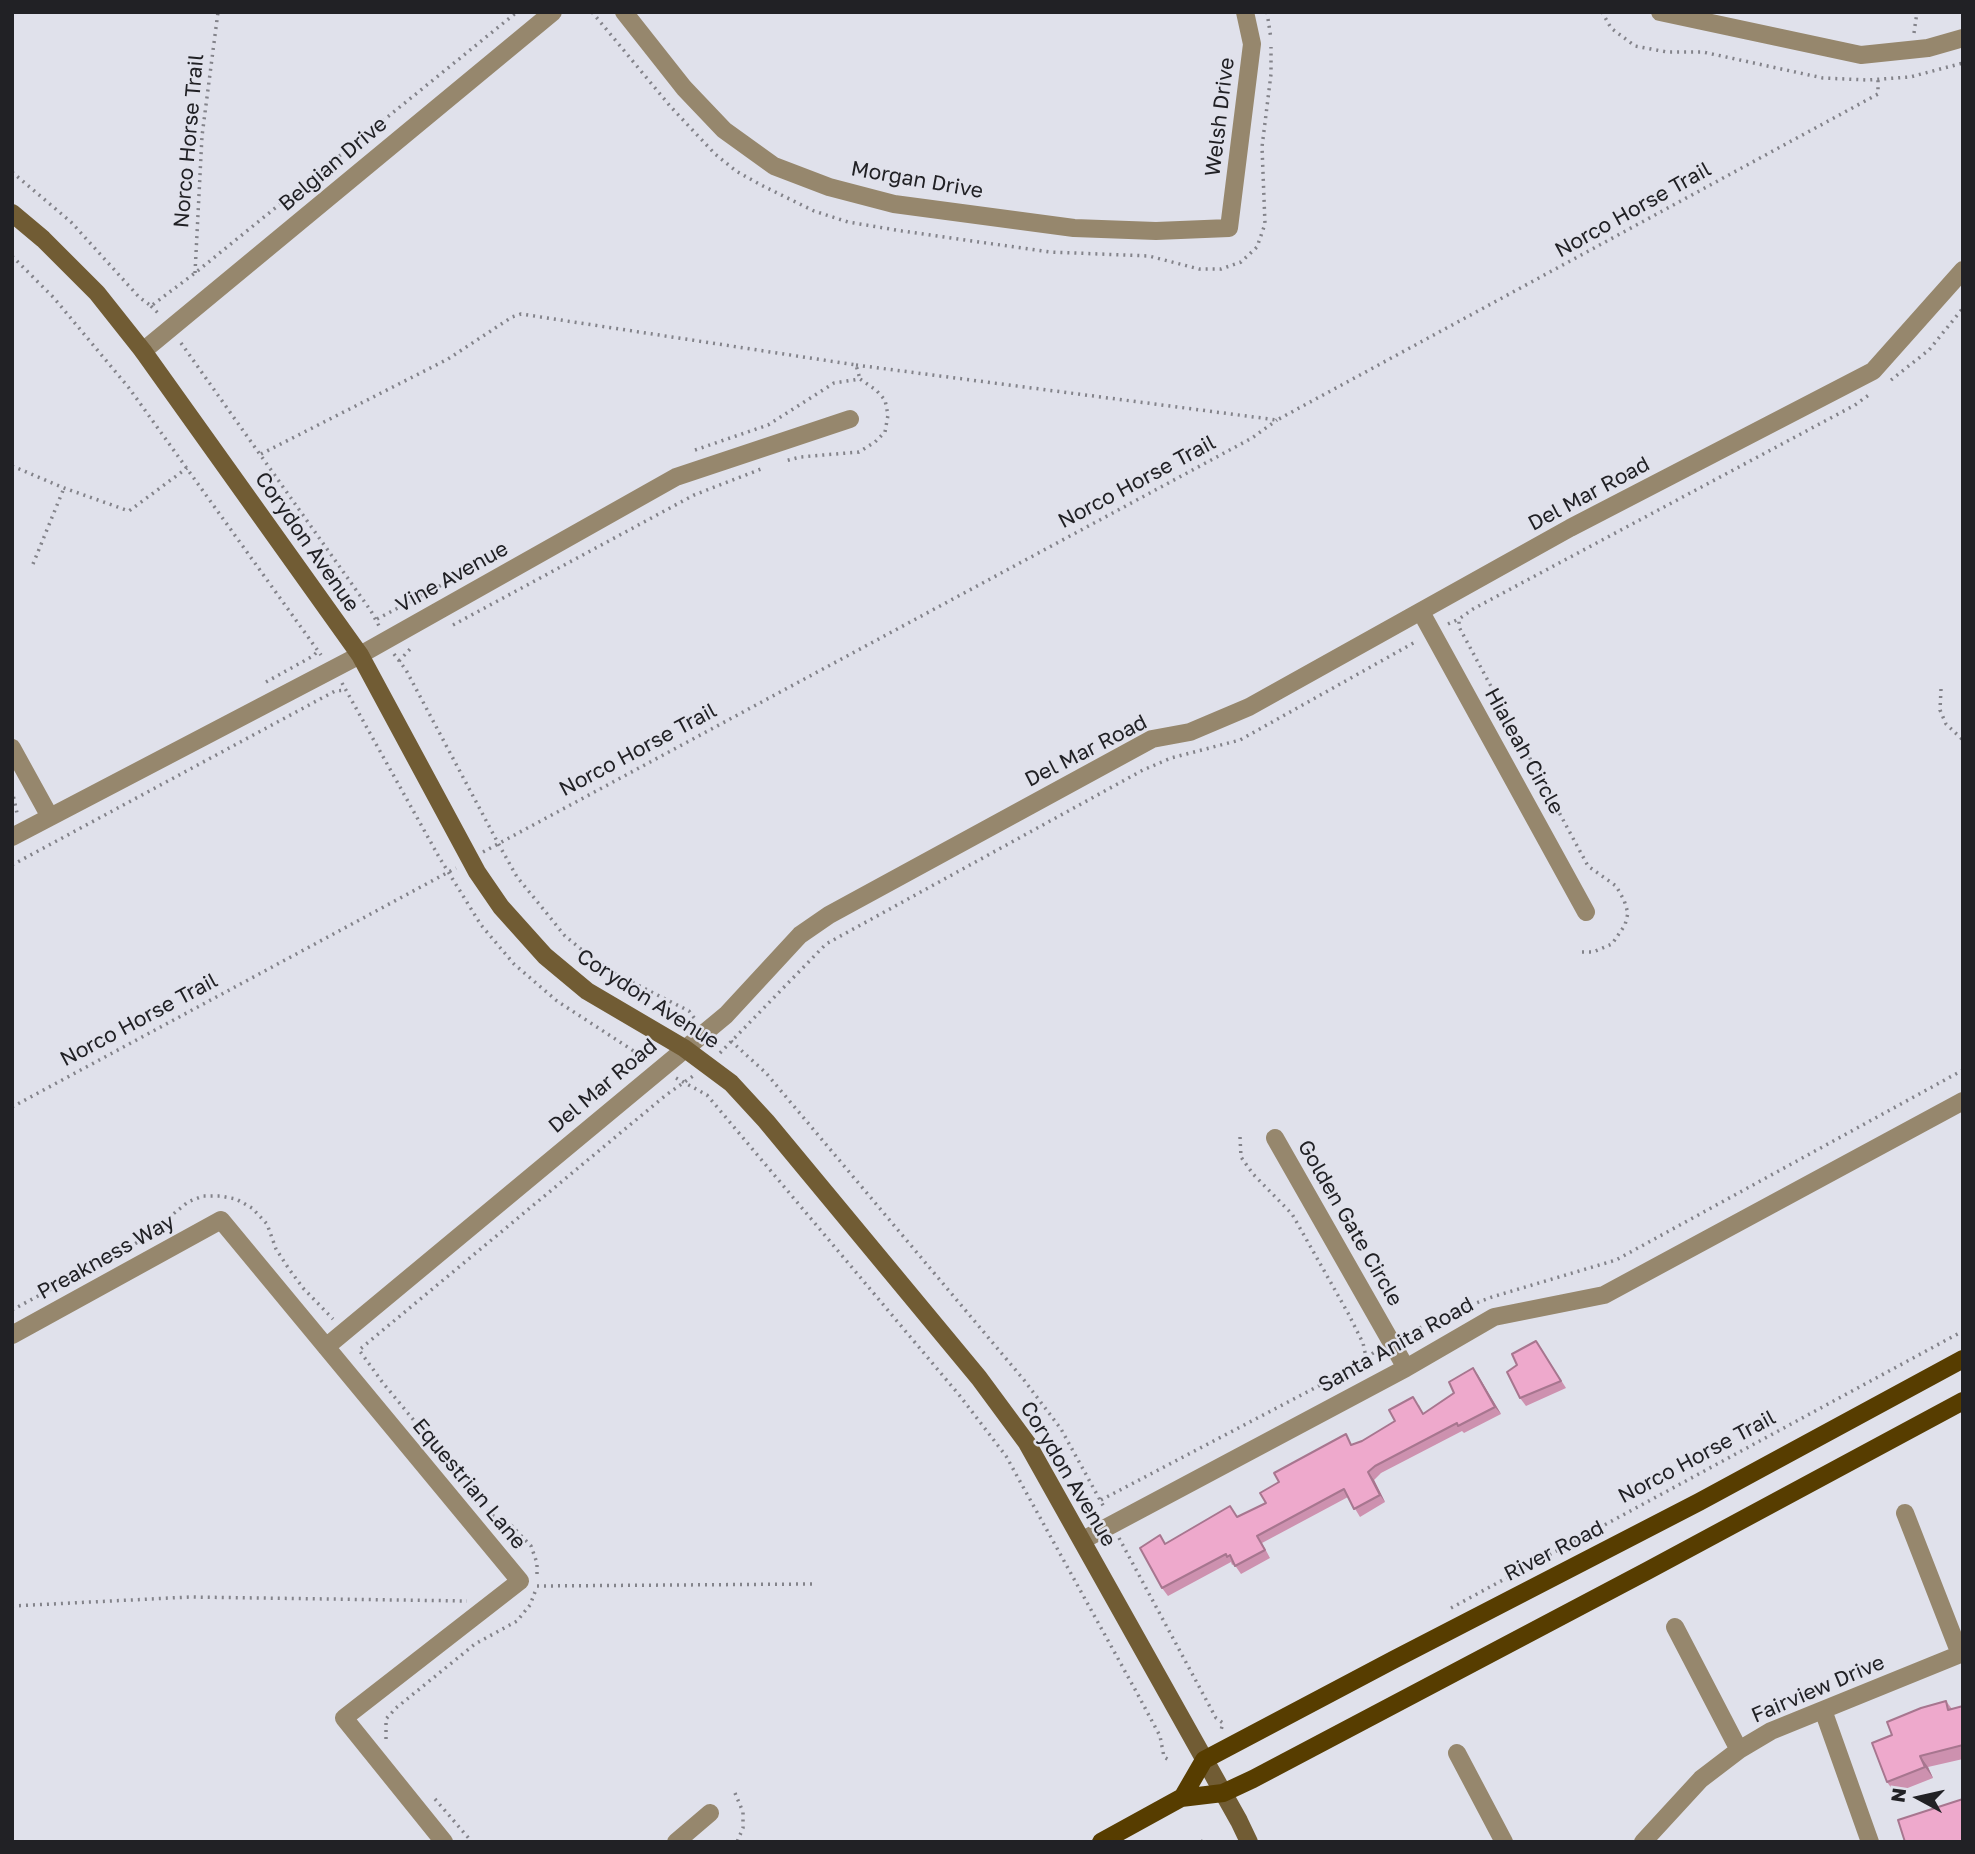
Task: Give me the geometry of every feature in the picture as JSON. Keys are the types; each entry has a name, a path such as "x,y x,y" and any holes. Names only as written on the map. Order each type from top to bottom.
{"main road":[{"name":"Corydon Avenue","path":"12,213 43,239 97,293 143,351 360,655 471,860 501,907 545,956 587,991 684,1048 731,1083 766,1121 979,1378 1027,1443 1249,1842"},
{"name":"River Road","path":"1204,1760 1699,1502 1963,1359"},
{"path":"1101,1842 1182,1798 1223,1793 1647,1572 1963,1401"},
{"path":"1182,1798 1204,1760"}],"street":[{"name":"Belgian Drive","path":"143,351 553,12"},
{"name":"Morgan Drive","path":"624,12 684,88 724,130 774,166 829,187 894,204 1074,228 1156,231 1229,228"},
{"name":"Welsh Drive","path":"1229,228 1252,44 1245,12"},
{"path":"1660,12 1861,55 1928,48 1963,38"},
{"name":"Del Mar Road","path":"326,1347 726,1015 800,935 829,915 1152,739 1190,732 1249,707 1570,528 1873,371 1963,270"},
{"name":"Vine Avenue","path":"12,837 360,655 676,477 850,419"},
{"name":"Hialeah Circle","path":"1421,612 1586,912"},
{"path":"12,748 50,817"},
{"name":"Santa Anita Road","path":"1083,1540 1406,1368 1494,1317 1604,1295 1963,1101"},
{"name":"Golden Gate Circle","path":"1275,1138 1406,1368"},
{"name":"Preakness Way","path":"12,1335 221,1220"},
{"name":"Equestrian Lane","path":"221,1220 520,1581 344,1718 444,1842"},
{"path":"1905,1513 1961,1653"},
{"path":"1675,1627 1738,1750"},
{"name":"Fairview Drive","path":"1643,1842 1701,1779 1738,1750 1771,1731 1961,1653"},
{"path":"1823,1710 1870,1842"},
{"path":"1457,1753 1504,1842"},
{"path":"676,1842 710,1813"}],"path":[{"name":"Norco Horse Trail","path":"195,273 202,136 218,12"},
{"path":"12,172 71,222 151,306 517,12"},
{"path":"592,12 670,106 715,154 761,186 814,211 848,222 902,231 1050,252 1149,256 1199,269 1221,270 1241,262 1256,247 1265,224 1262,147 1271,74 1267,12"},
{"path":"1602,12 1611,28 1635,46 1650,50 1703,52 1823,78 1910,77 1963,63"},
{"name":"Norco Horse Trail","path":"12,1107 1252,438 1278,420 1878,94 1878,79"},
{"path":"1883,385 1929,350 1963,308"},
{"name":"Norco Horse Trail","path":"261,454 448,359 512,317 521,314 856,365 1278,420"},
{"path":"856,365 860,379"},
{"path":"359,1350 666,1095 708,1066 826,944 1143,770 1171,758 1240,740 1473,609 1855,405 1874,392"},
{"path":"12,466 129,511 187,468"},
{"path":"33,564 64,488"},
{"path":"1459,619 1459,627 1587,866 1616,886 1624,901 1628,913 1625,925 1612,944 1602,949 1582,952"},
{"path":"12,865 335,691 346,690"},
{"path":"1941,690 1940,710 1946,724 1963,740"},
{"path":"12,790 17,813"},
{"path":"1101,1500 1351,1369 1391,1342 1460,1309 1616,1260 1963,1070"},
{"path":"1240,1138 1241,1157 1253,1174 1292,1214 1348,1313 1363,1343 1366,1357"},
{"path":"12,1310 140,1241 188,1202 203,1196 219,1196 244,1203 267,1224 276,1249 289,1269 359,1350 492,1515 512,1526 531,1546 537,1563 537,1586 530,1605 517,1621 475,1644 396,1708 386,1719 385,1736 390,1747"},
{"name":"Norco Horse Trail","path":"1441,1613 1963,1331"},
{"path":"537,1586 812,1584"},
{"path":"12,1606 190,1597 494,1601"},
{"path":"1223,1723 1235,1725"},
{"path":"1164,1757 1169,1760"},
{"path":"426,1789 472,1842"},
{"path":"735,1793 743,1812 743,1828 737,1842"}],"building":[{"path":"1536,1341 1561,1381 1520,1398 1507,1372 1517,1365 1512,1354"},
{"path":"1473,1368 1495,1407 1458,1426 1457,1423 1375,1466 1368,1472 1380,1495 1354,1509 1344,1489 1257,1536 1265,1550 1235,1566 1230,1555 1227,1557 1226,1554 1162,1588 1140,1548 1160,1535 1165,1544 1230,1506 1237,1517 1266,1503 1260,1493 1279,1482 1274,1473 1346,1434 1351,1445 1362,1441 1395,1421 1389,1410 1413,1397 1423,1414 1454,1393 1449,1382"},
{"path":"1946,1701 1948,1710 1963,1706 1963,1745 1920,1756 1925,1767 1887,1782 1872,1743 1892,1735 1887,1722"},
{"path":"1963,1799 1963,1842 1905,1842 1898,1820"}]}
